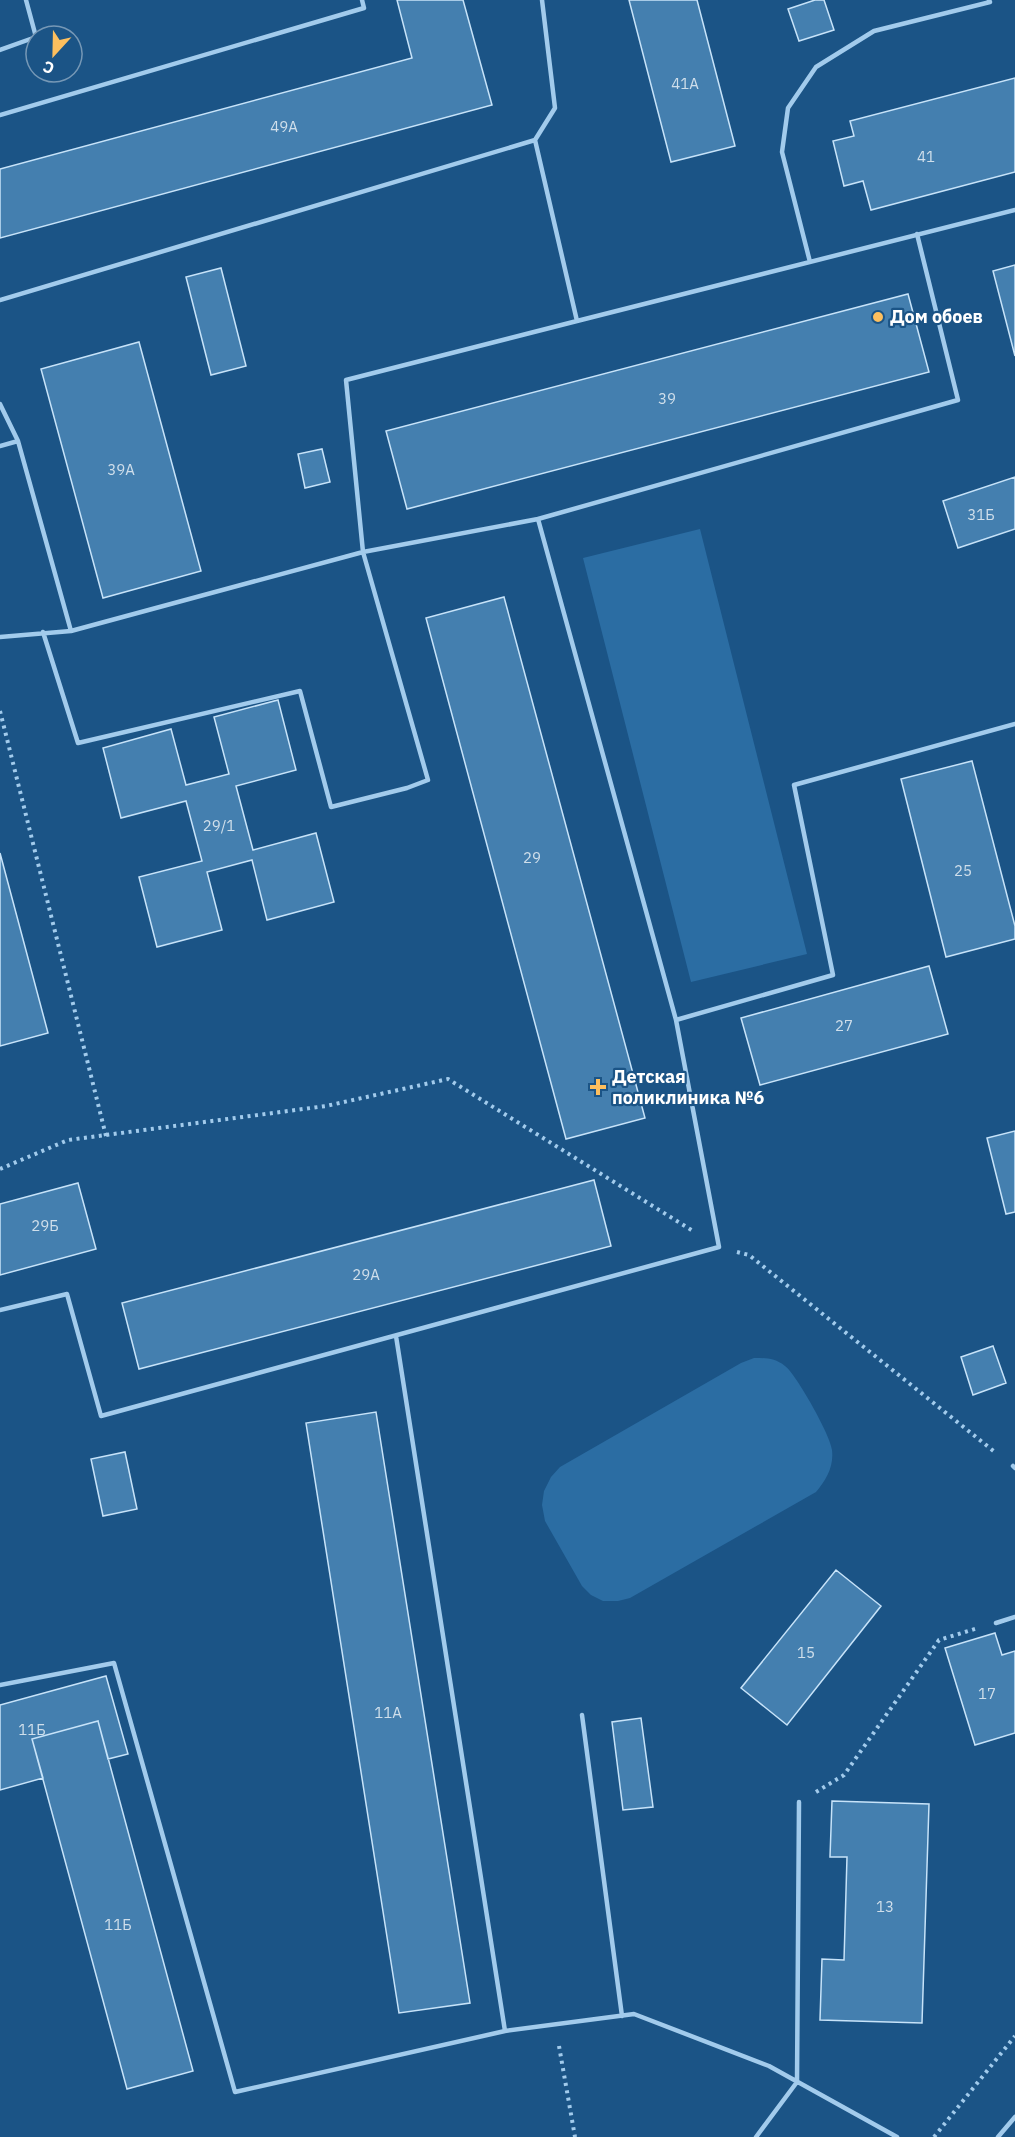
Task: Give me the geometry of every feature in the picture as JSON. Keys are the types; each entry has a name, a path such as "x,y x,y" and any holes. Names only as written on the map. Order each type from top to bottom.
{"lane":[{"path":"0,50 36,37 26,0"},
{"path":"0,115 364,8 362,0"},
{"path":"0,300 535,140 555,108 542,0"},
{"path":"810,262 782,152 788,108 816,67 874,31 990,2 989,0"},
{"path":"535,140 577,321"},
{"path":"43,632 78,743 300,691 331,807 407,788 428,780 363,552 346,380 1015,210"},
{"path":"0,637 71,631 363,552 538,519 958,400 917,234"},
{"path":"0,404 18,441 71,631"},
{"path":"0,446 18,441"},
{"path":"0,1310 67,1294 101,1416 719,1247 676,1020 538,519"},
{"path":"676,1020 833,975 794,785 1015,724"},
{"path":"396,1336 505,2031"},
{"path":"996,1623 1015,1617"},
{"path":"0,1685 114,1663 235,2092 505,2031 634,2014 769,2066 897,2137"},
{"path":"582,1715 622,2016"},
{"path":"756,2137 798,2082 799,1802"},
{"path":"998,2137 1015,2117"}],"path":[{"path":"0,711 106,1136"},
{"path":"0,1169 68,1140 326,1106 448,1079 719,1247"},
{"path":"749,1255 1014,1467"},
{"path":"799,1802 844,1775 939,1640 996,1623"},
{"path":"555,2025 575,2137"},
{"path":"934,2137 1015,2036"}],"shaded area":[{"path":"700,529 807,954 691,982 583,558"},
{"path":"754,1358 774,1360 785,1366 812,1406 826,1432 832,1450 830,1468 823,1483 816,1492 630,1598 603,1601 591,1595 582,1586 545,1521 542,1505 544,1491 551,1477 560,1467 741,1363"}],"building":[{"path":"397,0 463,0 492,105 0,238 0,169 412,58"},
{"path":"629,0 697,0 735,146 671,162"},
{"path":"815,0 824,0 834,30 799,41 788,9"},
{"path":"1015,78 1015,172 871,210 863,181 844,186 833,141 854,136 850,121"},
{"path":"1015,265 1015,356 993,271"},
{"path":"221,268 246,366 211,375 186,277"},
{"path":"908,294 929,372 407,509 386,431"},
{"path":"139,342 201,571 103,598 41,369"},
{"path":"322,449 330,482 305,488 298,454"},
{"path":"1015,477 1015,529 958,548 943,501"},
{"path":"504,597 645,1118 566,1139 426,618"},
{"path":"278,700 296,770 236,786 253,850 316,833 334,902 267,920 252,860 207,872 222,930 157,947 139,877 202,861 186,801 121,818 103,748 171,729 186,785 229,774 214,717"},
{"path":"972,761 1015,926 1015,939 946,957 901,779"},
{"path":"0,853 48,1033 0,1046"},
{"path":"929,966 948,1034 760,1085 741,1018"},
{"path":"1015,1131 1015,1212 1006,1214 987,1138"},
{"path":"594,1180 611,1246 139,1369 122,1303"},
{"path":"78,1183 96,1249 0,1275 0,1204"},
{"path":"993,1346 1006,1383 973,1395 961,1357"},
{"path":"376,1412 470,2003 399,2013 306,1423"},
{"path":"125,1452 137,1509 103,1516 91,1459"},
{"path":"836,1570 881,1606 787,1725 741,1688"},
{"path":"995,1633 1002,1655 1015,1651 1015,1733 975,1745 945,1648"},
{"path":"106,1676 128,1754 108,1759 98,1721 32,1739 43,1778 0,1790 0,1705"},
{"path":"641,1718 653,1807 623,1810 612,1722"},
{"path":"98,1721 193,2071 127,2089 32,1739"},
{"path":"832,1801 929,1804 922,2023 820,2020 822,1959 844,1960 847,1857 830,1857"}],"place":[{"name":"Дом обоев","path":"878,317"},
{"name":"Детская поликлиника №6","path":"598,1087"}]}
